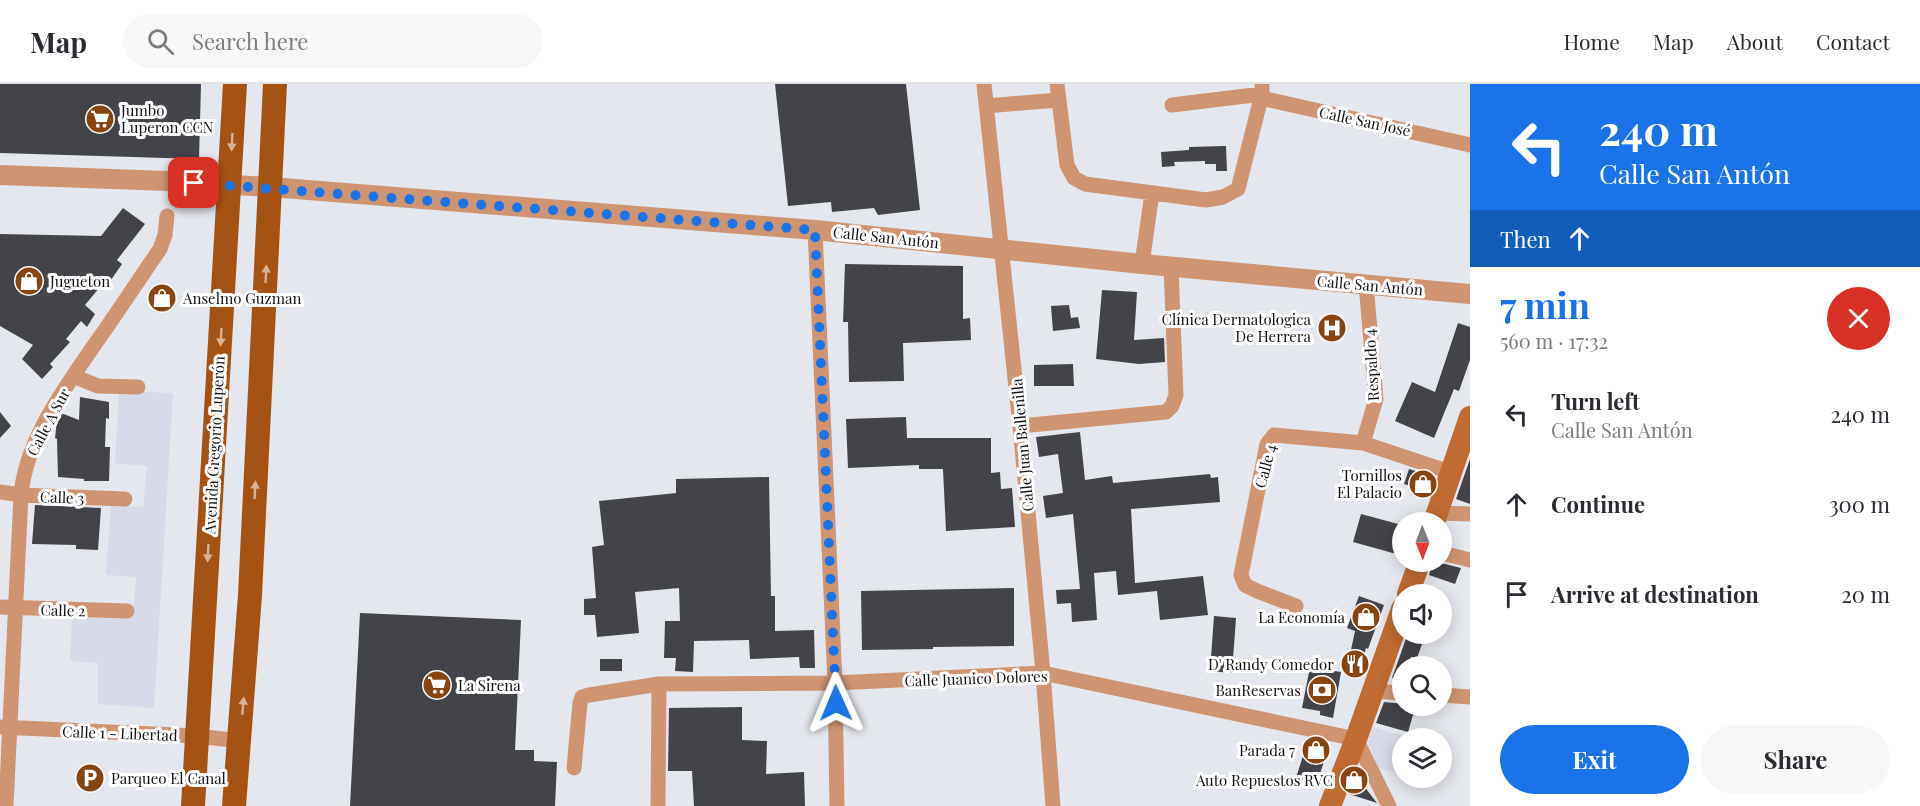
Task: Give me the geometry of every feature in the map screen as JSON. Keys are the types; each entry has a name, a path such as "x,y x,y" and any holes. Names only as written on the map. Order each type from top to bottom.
{"main road":[{"name":"Avenida Gregorio Luperón","path":"193,806 235,84"},
{"path":"234,806 249,607 274,84"},
{"path":"1438,512 1470,417"},
{"path":"1330,806 1392,637"}],"street":[{"name":"Calle Juan Ballenilla","path":"984,84 1020,426 1053,806"},
{"path":"1057,84 1067,165 1074,178 1085,184 1206,200 1223,197 1238,189 1262,91 1172,105"},
{"name":"Calle San José","path":"1262,91 1470,135"},
{"name":"Calle San José","path":"1262,91 1470,145"},
{"path":"986,106 1058,100"},
{"name":"Calle San Antón","path":"0,175 270,187 815,230 1171,267 1470,294"},
{"path":"1142,264 1152,193"},
{"name":"Calle A Sur","path":"6,806 5,727 16,609 24,472 33,446 73,376 160,249 165,235 167,216"},
{"path":"815,230 835,683 837,806"},
{"path":"1020,426 1166,412 1172,406 1176,395 1171,267"},
{"name":"Respaldo 4","path":"1363,443 1376,399 1366,284"},
{"path":"73,376 98,386 138,387"},
{"name":"Calle 4","path":"1296,606 1245,585 1241,574 1267,444 1274,435 1363,443 1450,472"},
{"name":"Calle 3","path":"0,492 21,495 125,499"},
{"path":"1452,516 1470,514"},
{"path":"1452,556 1470,560"},
{"name":"Calle 2","path":"0,607 127,611"},
{"name":"Calle Juanico Dolores","path":"574,768 582,697 659,684 835,683 1043,673 1356,739"},
{"path":"658,806 659,684"},
{"path":"1373,691 1392,692"},
{"path":"1452,696 1470,697"},
{"name":"Calle 1 - Libertad","path":"5,727 197,736 240,741"},
{"path":"1356,739 1389,806"}],"shaded area":[{"path":"119,391 173,393 154,708 98,704 98,663 70,661 72,618 133,617 136,577 106,575 111,505 143,507 147,466 115,463"},
{"path":"1372,727 1392,732 1392,772 1378,768 1368,742"}],"building":[{"name":"Jumbo Luperon CCN","path":"0,84 201,84 199,159 0,153"},
{"path":"775,84 906,84 920,210 878,215 874,208 832,212 831,202 788,206"},
{"path":"1226,146 1227,171 1216,171 1216,164 1205,164 1205,161 1174,162 1175,166 1162,167 1161,152 1189,150 1189,147"},
{"path":"123,208 145,224 117,260 122,264 104,290 100,287 85,305 95,314 87,327 81,321 66,339 70,342 50,364 53,367 42,379 22,359 33,345 0,326 0,234 101,236"},
{"path":"845,264 963,266 963,319 970,318 971,340 903,343 904,381 849,382 848,322 843,322"},
{"path":"1102,290 1137,292 1134,340 1164,338 1165,362 1139,364 1096,359"},
{"path":"1069,305 1071,318 1078,317 1080,328 1053,331 1051,306"},
{"path":"1458,323 1470,327 1470,360 1459,391 1454,389 1434,438 1395,421 1412,382 1435,392"},
{"path":"1073,364 1074,386 1034,386 1034,365"},
{"path":"80,397 109,402 105,447 110,447 109,481 84,481 84,479 58,477 57,439 55,438 57,420 61,413 79,420"},
{"path":"0,412 11,426 0,438"},
{"path":"906,417 907,438 991,438 991,473 1000,472 1001,489 1012,488 1015,527 946,531 943,469 919,469 919,465 848,468 846,419"},
{"path":"1080,432 1085,480 1112,476 1113,483 1210,474 1211,478 1218,477 1220,502 1131,509 1135,583 1203,576 1208,615 1160,620 1157,591 1118,595 1116,571 1094,573 1097,620 1072,622 1071,603 1057,604 1056,590 1080,589 1073,514 1046,518 1043,496 1063,493 1058,454 1039,457 1036,437"},
{"path":"1470,459 1470,504 1456,499"},
{"path":"1409,469 1429,475 1424,490 1404,484"},
{"path":"769,477 771,596 775,596 775,631 814,630 815,668 800,668 799,657 750,659 749,640 694,641 693,672 675,671 676,658 664,658 665,621 680,621 679,588 635,592 639,633 597,637 595,615 584,615 584,599 596,598 592,547 604,545 599,501 676,493 676,479"},
{"path":"35,505 101,508 98,550 76,549 76,545 32,544"},
{"path":"1361,514 1392,522 1392,553 1353,542"},
{"path":"1452,566 1461,568 1455,584 1429,575 1430,572 1452,572"},
{"path":"1014,588 1014,646 862,650 861,591"},
{"name":"La Economía","path":"1359,596 1384,605 1368,649 1366,648 1359,672 1347,668 1355,631 1347,628"},
{"name":"La Sirena","path":"360,613 521,620 515,750 534,750 534,761 557,762 555,806 350,806"},
{"path":"1214,616 1236,618 1232,673 1210,671"},
{"path":"1404,644 1422,644 1418,656 1400,656"},
{"path":"600,659 622,659 622,671 600,671"},
{"name":"BanReservas","path":"1310,667 1341,672 1333,718 1320,715 1320,711 1302,708"},
{"path":"1384,702 1392,703 1392,716 1413,716 1409,728 1394,728 1376,723"},
{"path":"742,707 742,740 767,741 766,774 804,772 805,806 694,806 692,771 668,771 669,708"},
{"path":"1308,740 1329,746 1319,777 1316,776 1314,784 1296,778"},
{"path":"1357,777 1377,803 1349,794"}],"place":[{"name":"Jumbo Luperon CCN","path":"100,119"},
{"name":"Jugueton","path":"29,281"},
{"name":"Anselmo Guzman","path":"162,298"},
{"name":"Clínica Dermatologica De Herrera","path":"1332,328"},
{"name":"Tornillos El Palacio","path":"1423,484"},
{"name":"La Economía","path":"1366,617"},
{"name":"D' Randy Comedor","path":"1355,664"},
{"name":"La Sirena","path":"437,685"},
{"name":"BanReservas","path":"1322,690"},
{"name":"Parada 7","path":"1316,750"},
{"name":"Parqueo El Canal","path":"90,778"},
{"name":"Auto Repuestos RVC","path":"1354,780"}],"route":[{"path":"194,183 815,230 836,703"}]}
